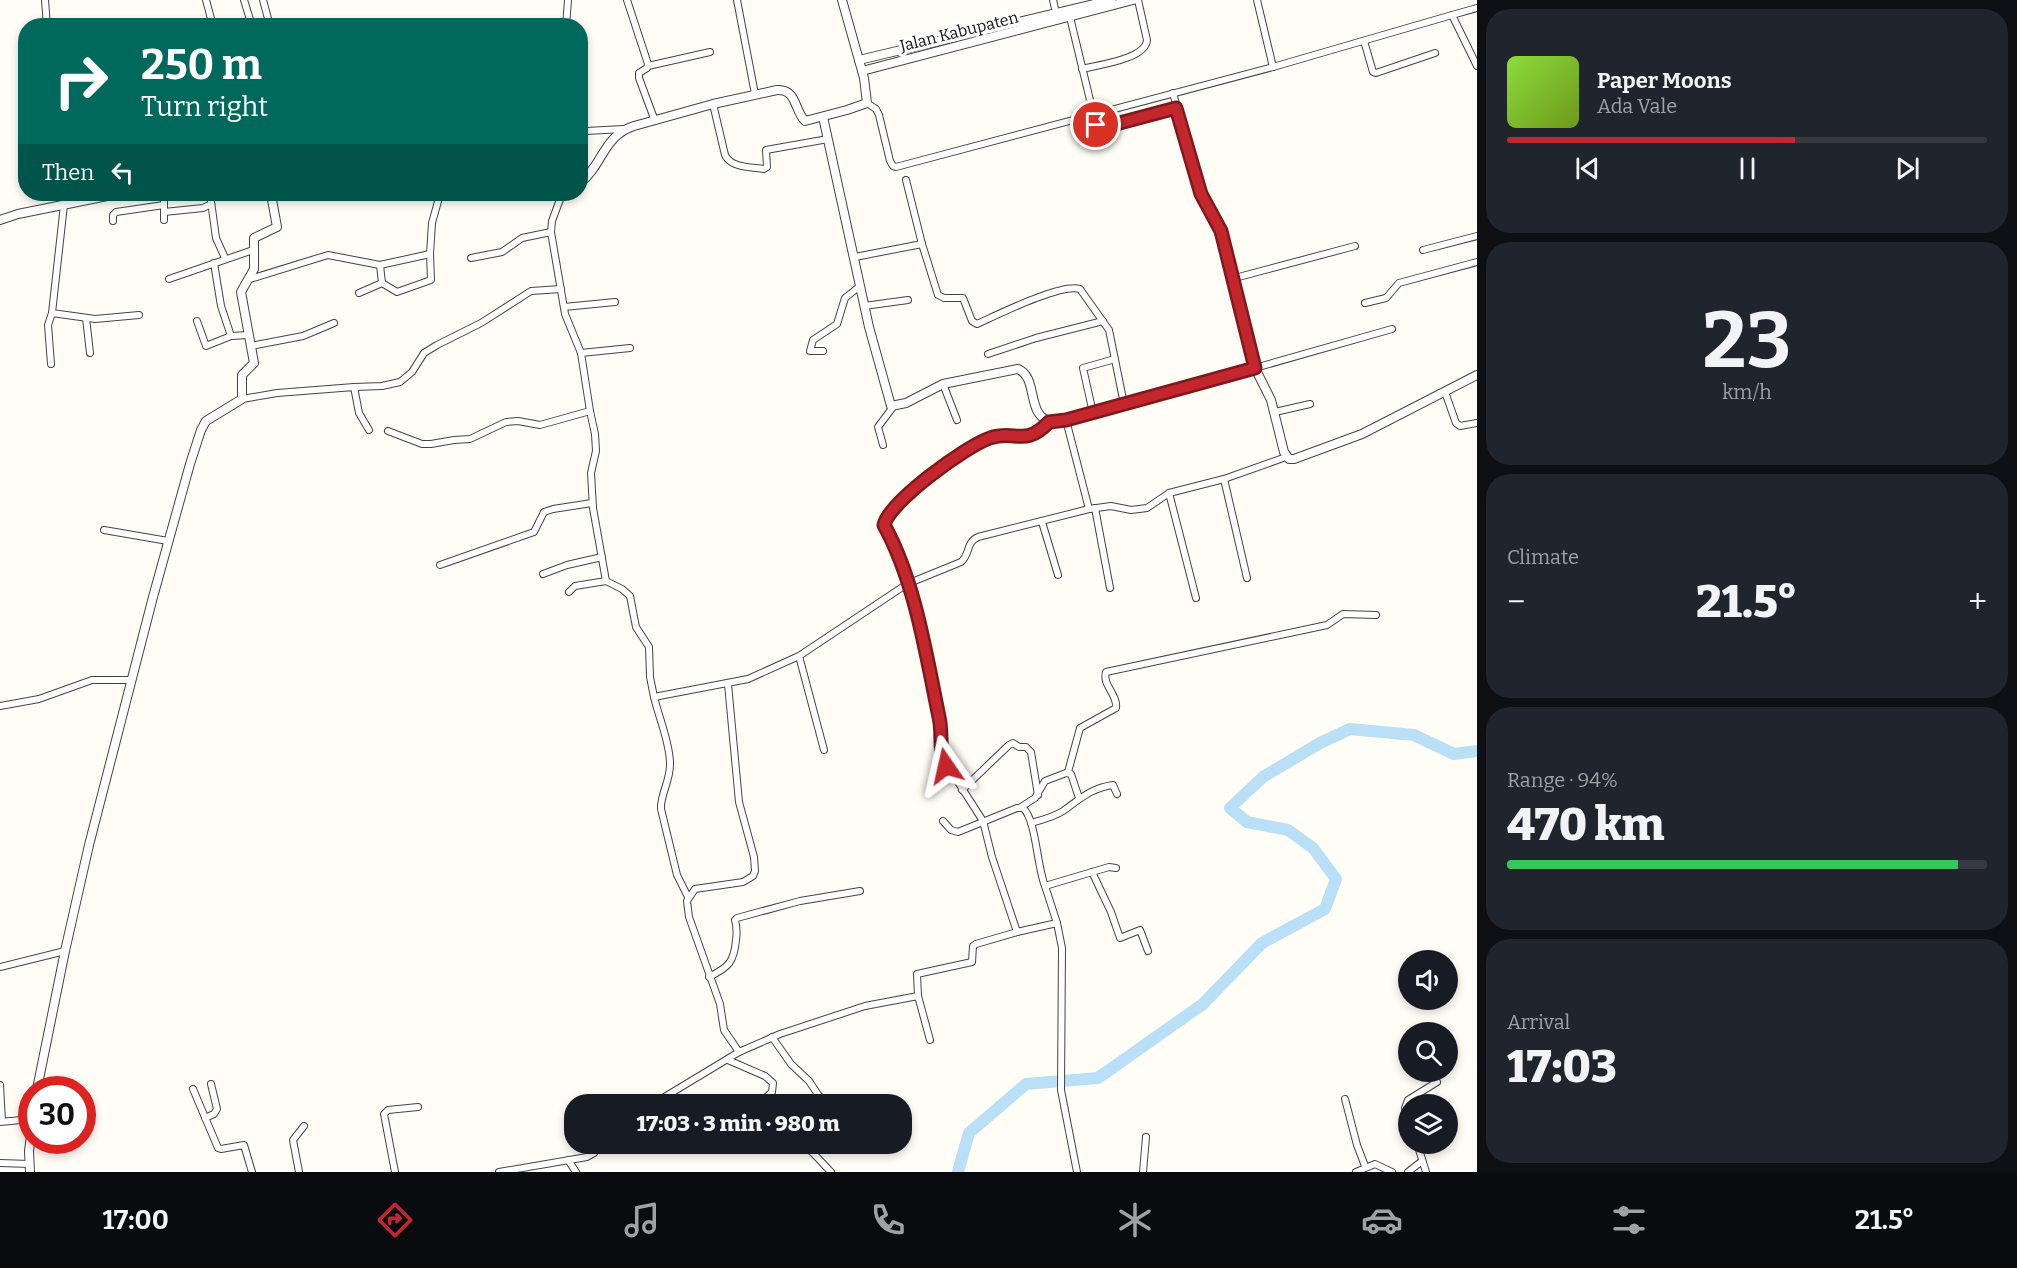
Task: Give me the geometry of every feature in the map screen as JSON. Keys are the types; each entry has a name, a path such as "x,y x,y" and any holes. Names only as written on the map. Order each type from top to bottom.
{"street":[{"path":"45,0 46,18"},
{"path":"206,0 211,18"},
{"path":"244,0 250,18"},
{"path":"263,0 268,18"},
{"path":"567,18 568,0"},
{"path":"627,0 648,66"},
{"path":"737,0 755,94"},
{"path":"842,0 862,71 867,103 878,112 890,162 893,166 1273,67 1477,8"},
{"path":"1053,0 1057,16"},
{"name":"Jalan Kabupaten","path":"1069,13 1111,0"},
{"name":"Jalan Kabupaten","path":"859,60 1133,0"},
{"path":"1082,69 1136,55 1144,50 1147,40 1138,0"},
{"path":"1257,0 1273,67"},
{"path":"1069,13 1097,129 1176,108"},
{"path":"1452,15 1477,66"},
{"name":"Jalan Kabupaten","path":"862,71 1057,16"},
{"path":"1364,41 1373,72 1376,73 1435,53"},
{"path":"655,121 639,73 648,66 710,52"},
{"path":"588,131 624,129 713,104 777,90 791,94 803,120 823,117 867,103"},
{"path":"1173,93 1201,194 1221,231 1255,368 1275,412 1281,446 1286,457"},
{"path":"713,104 725,155 733,164 765,169 767,167 766,150 828,139"},
{"path":"823,117 864,306 889,403 893,407"},
{"path":"588,175 609,142 624,129"},
{"path":"906,180 938,295 944,298 963,298 975,324 1028,302 1075,288 1083,291 1109,330 1124,404"},
{"path":"0,220 83,201"},
{"path":"164,201 164,216 212,204"},
{"path":"211,201 216,238 225,258"},
{"path":"242,399 242,375 254,363 241,292 254,269 255,236 273,231 278,227 272,201"},
{"path":"382,284 396,292 429,282 431,279 432,223 438,201"},
{"path":"559,201 552,221 551,232 564,307 569,326 581,353 597,442 591,473 592,503 606,581"},
{"path":"51,364 48,325 52,313 64,205"},
{"path":"113,221 113,215 116,212 164,205"},
{"path":"471,258 502,252 522,238 551,232"},
{"path":"1423,250 1477,236"},
{"path":"855,257 922,244"},
{"path":"1232,279 1355,246"},
{"path":"169,279 253,250"},
{"path":"250,279 328,255 380,265 430,254"},
{"path":"1365,303 1386,298 1399,283 1477,262"},
{"path":"214,263 221,306 231,336"},
{"path":"380,265 382,284"},
{"path":"359,293 382,284"},
{"path":"823,351 810,351 813,340 837,324 845,298 860,286"},
{"path":"40,1076 65,951 131,680 168,541 203,425 210,417 242,399 277,393 382,386 400,382 412,372 424,353 437,345 495,316 531,291 561,289"},
{"path":"864,306 908,300"},
{"path":"564,307 615,302"},
{"path":"52,313 95,319 139,315"},
{"path":"86,318 90,353"},
{"path":"197,321 206,345 231,336 249,335"},
{"path":"988,354 1036,338 1103,321"},
{"path":"252,346 303,336 334,322"},
{"path":"883,445 878,427 893,407 943,384 1014,369 1022,370 1026,374 1037,412 1049,422 1066,420 1392,329"},
{"path":"581,353 630,348"},
{"path":"1093,413 1083,368 1115,359"},
{"path":"654,697 748,679 800,656 908,584 966,559 969,545 975,538 1092,508 1112,506 1140,510 1147,508 1169,493 1224,479 1286,457 1294,459 1362,434 1477,375"},
{"path":"943,384 957,420"},
{"path":"354,387 359,413 369,430"},
{"path":"1445,392 1456,423 1460,426 1477,423"},
{"path":"1275,412 1310,404"},
{"path":"388,432 422,444 431,444 474,438 506,422 518,421 540,425 590,411"},
{"path":"1066,420 1092,508 1110,588"},
{"path":"1017,932 983,822 942,756 940,720 908,584 899,555 884,525 888,514 931,473 991,437 1029,436 1039,432 1049,422"},
{"path":"1224,479 1247,578"},
{"path":"1169,493 1196,598"},
{"path":"440,565 534,532 544,512 592,503"},
{"path":"1042,522 1058,575"},
{"path":"104,530 168,541"},
{"path":"543,574 602,556"},
{"path":"569,592 575,586 606,581 622,589 630,596 636,627 649,647 650,677 670,762 666,790 660,801 661,808 677,875 688,897 689,917 720,1004 724,1030 739,1052"},
{"path":"1068,772 1080,728 1116,708 1117,701 1105,679 1106,672 1327,625 1343,615 1376,615"},
{"path":"800,656 824,750"},
{"path":"0,705 39,699 92,680 131,680"},
{"path":"688,897 695,889 702,886 749,880 755,871 754,857 739,802 728,684"},
{"path":"962,790 1011,743 1018,747 1026,747 1031,752 1038,795"},
{"path":"943,821 954,832 983,822 1021,807 1038,795 1045,781 1068,772"},
{"path":"1068,772 1073,777 1079,798"},
{"path":"1031,823 1060,813 1095,789 1111,785 1117,794"},
{"path":"1021,807 1029,814 1038,867 1057,923 1062,948 1061,1090 1077,1172"},
{"path":"1045,886 1109,867 1116,868"},
{"path":"1092,872 1111,912 1120,938 1140,930 1148,951"},
{"path":"709,977 722,970 731,961 735,949 737,931 735,920 737,918 800,901 860,891"},
{"path":"930,1040 918,996 916,975 918,973 972,962 974,945 1057,923"},
{"path":"0,967 65,951"},
{"path":"670,1094 739,1052 772,1037 865,1006 918,996"},
{"path":"772,1037 790,1064 809,1081 818,1094"},
{"path":"728,1060 773,1083 770,1094"},
{"path":"1418,1094 1437,1082"},
{"path":"0,1084 1,1121 18,1120"},
{"path":"205,1118 214,1114 217,1109 211,1084"},
{"path":"193,1089 218,1148 243,1144 246,1146 252,1172"},
{"path":"1345,1099 1365,1166"},
{"path":"395,1172 384,1114 388,1110 418,1107"},
{"path":"299,1172 293,1140 304,1126"},
{"path":"1143,1172 1146,1137"},
{"path":"500,1172 592,1154"},
{"path":"814,1154 831,1172"},
{"path":"1420,1154 1426,1172"},
{"path":"568,1160 576,1172"},
{"path":"1408,1172 1422,1161"},
{"path":"0,1163 30,1168"},
{"path":"545,1164 548,1172"},
{"path":"1356,1172 1365,1166 1375,1164 1392,1172"}],"waterway":[{"path":"958,1172 969,1133 1026,1084 1098,1078 1203,1004 1262,943 1325,909 1336,879 1313,848 1288,830 1247,822 1230,808 1263,777 1320,743 1350,729 1414,735 1454,754 1477,751"}],"route":[{"path":"946,766 940,743 940,720 908,584 899,555 884,525 888,514 931,473 991,437 1029,436 1039,432 1049,422 1066,420 1255,368 1221,231 1201,194 1176,108 1097,129 1096,125"}]}
